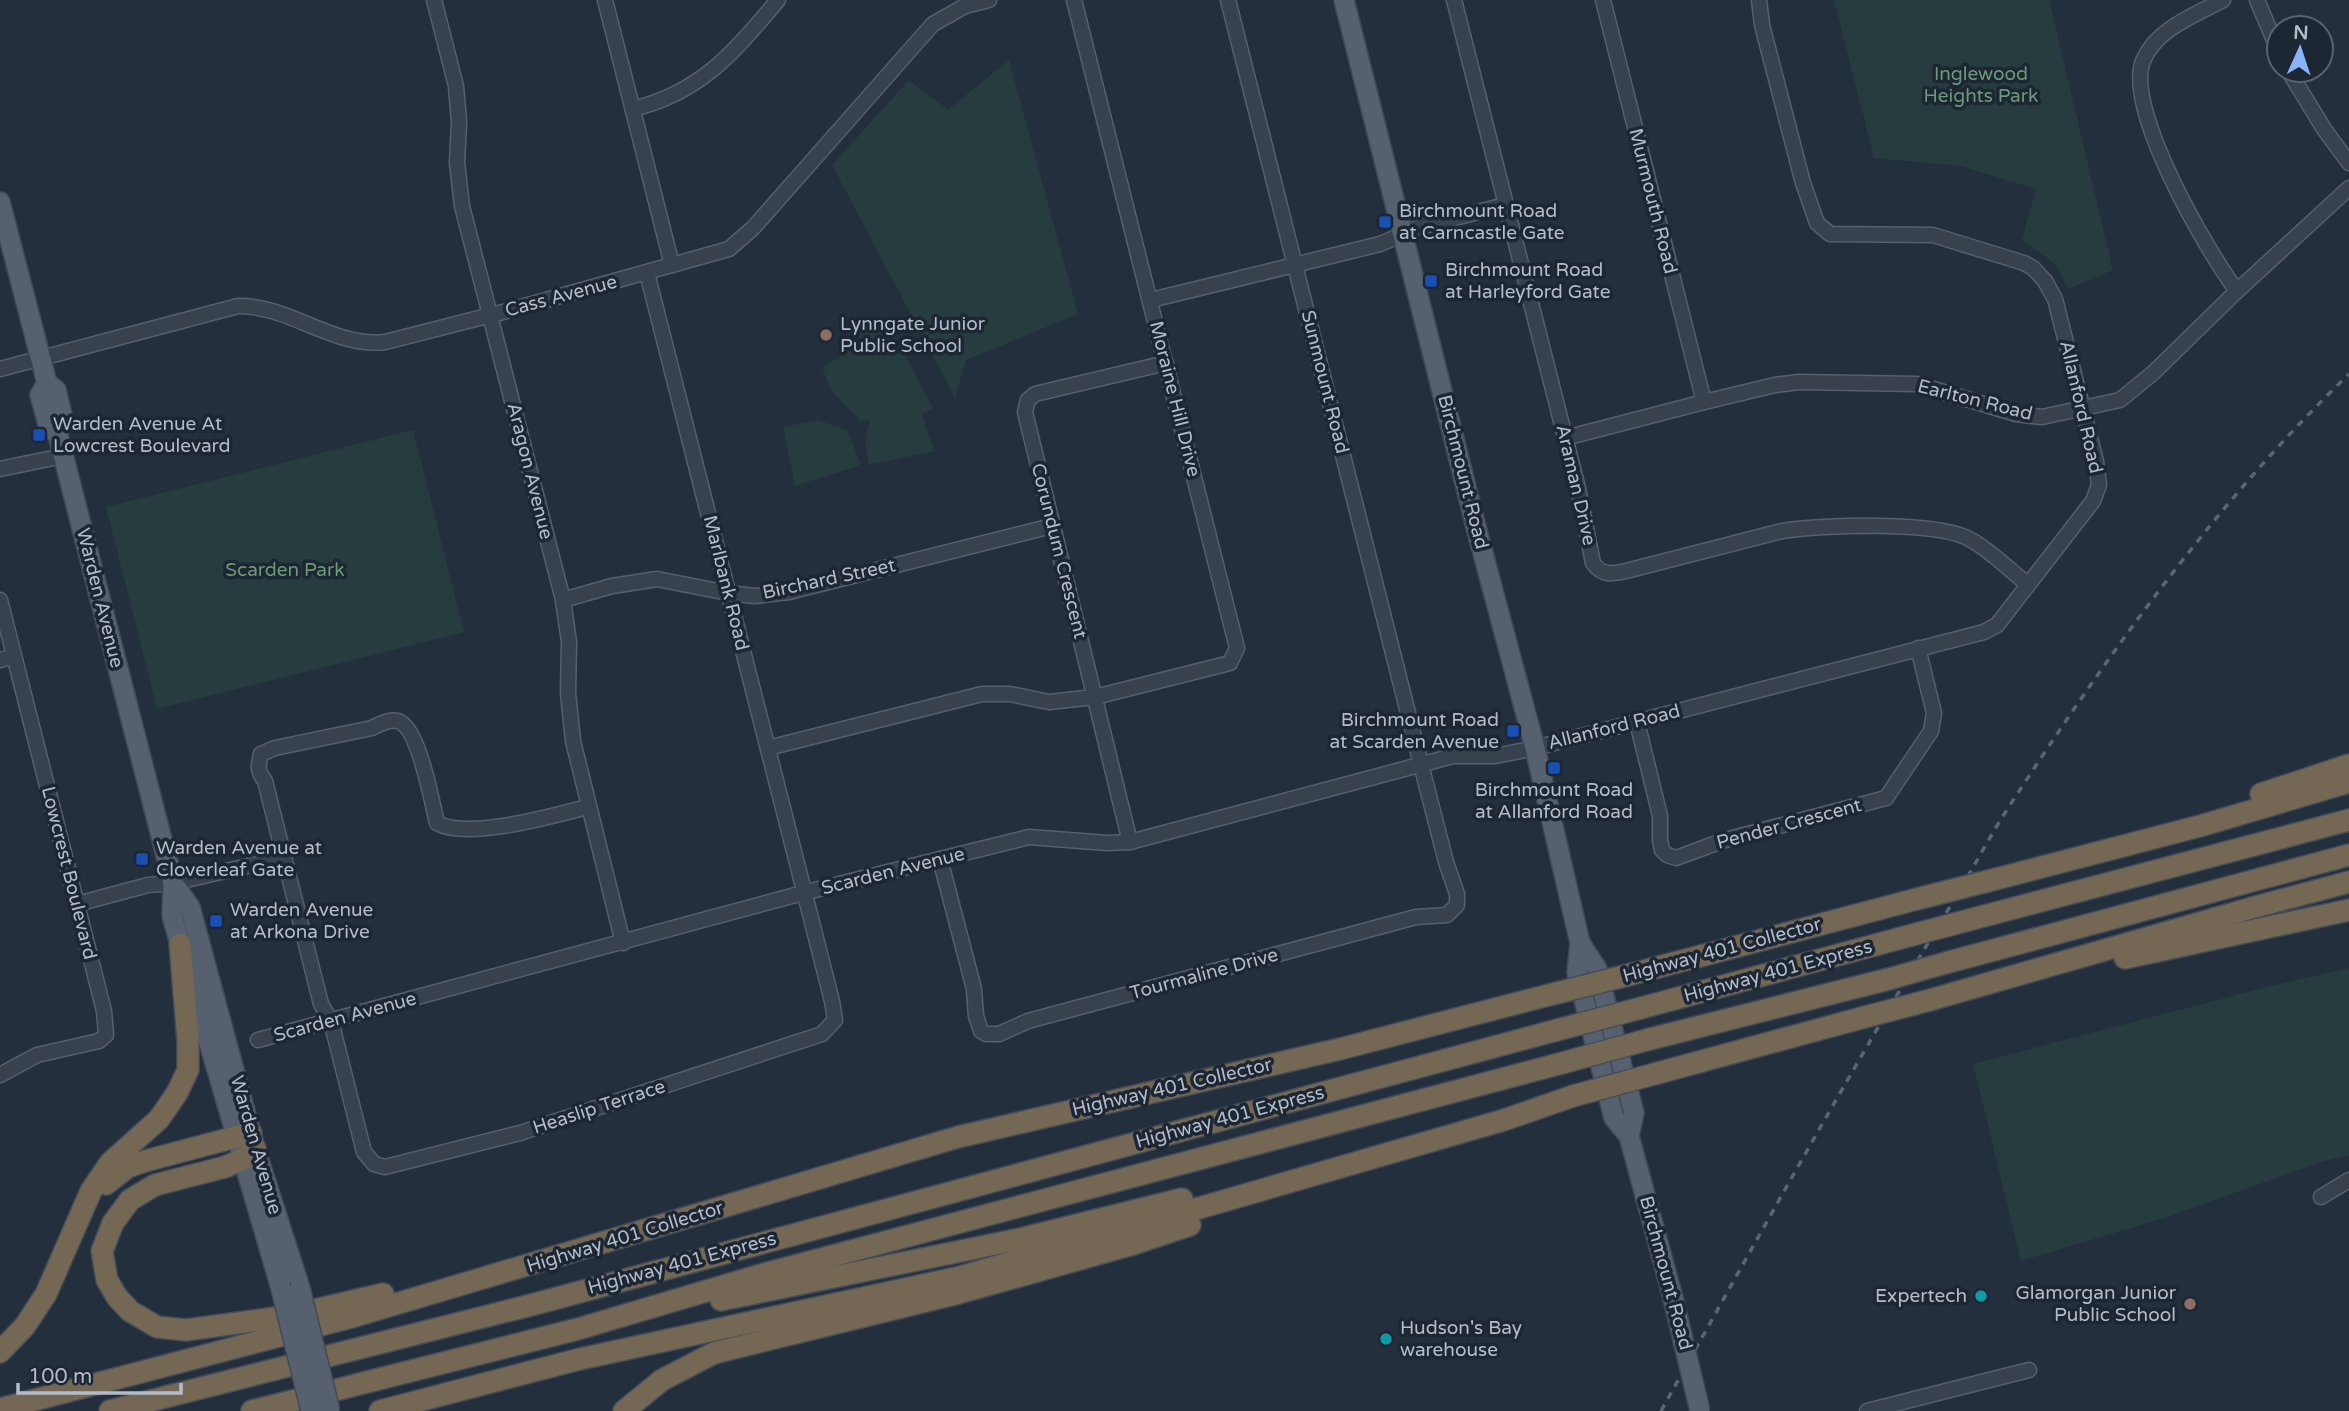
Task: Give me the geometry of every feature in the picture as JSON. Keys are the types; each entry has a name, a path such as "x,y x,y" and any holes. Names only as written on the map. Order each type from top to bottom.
{"highway":[{"path":"2121,847 2149,830 2349,765"},
{"name":"Highway 401 Collector","path":"0,1409 352,1317 958,1136 1314,1055 2121,847 2349,782"},
{"name":"Highway 401 Express","path":"110,1411 535,1304 690,1260 2349,820"},
{"name":"Highway 401 Express","path":"253,1411 578,1329 764,1274 1650,1039 1889,979 2349,855"},
{"path":"624,1411 662,1380 714,1353 959,1293 1130,1245 1573,1096 2349,883"},
{"path":"1937,998 2349,910"},
{"path":"0,1352 25,1326 46,1294 91,1191 110,1163 159,1119 177,1093 188,1070 180,944"},
{"path":"578,1329 1020,1238 1504,1120"},
{"path":"380,1411 580,1359 960,1277 1504,1120"},
{"path":"81,1212 107,1183 128,1167 246,1144"},
{"path":"246,1144 225,1167 155,1185 130,1200 113,1223 102,1251 107,1280 130,1311 157,1327 186,1330 289,1316 366,1299 479,1268 596,1246"}],"main road":[{"name":"Birchmount Road","path":"1344,0 1476,527 1535,748 1580,943 1577,972 1614,1118 1629,1136 1673,1298 1700,1411"},
{"name":"Warden Avenue","path":"0,202 47,383 57,390 62,415 58,435 173,883 172,916 246,1144 300,1288 330,1411"},
{"name":"Warden Avenue","path":"173,883 190,907 311,1411"}],"street":[{"name":"Aragon Avenue","path":"434,0 456,86 457,163 462,206 563,600 569,642 568,693 573,741 587,807 623,943"},
{"path":"605,0 672,265"},
{"path":"633,109 667,100 722,63 778,0"},
{"name":"Cass Avenue","path":"0,369 237,306 270,309 370,344 491,315 729,249 738,243 933,24 965,6 989,0"},
{"name":"Moraine Hill Drive","path":"1074,0 1237,648 1230,663 1095,697"},
{"name":"Sunmount Road","path":"1228,0 1421,764"},
{"name":"Araman Drive","path":"1454,0 1565,438 1593,563 1604,573 1626,572 1782,531 1813,526 1918,528 1956,534 1972,540 2028,585"},
{"name":"Murmouth Road","path":"1603,0 1704,402"},
{"name":"Allanford Road","path":"1535,748 1990,629 2004,618 2096,495 2098,474 2055,299 2045,281 2024,263 1933,235 1830,234 1818,223 1796,159 1762,25 1759,0"},
{"path":"2223,0 2185,20 2154,45 2143,62 2142,98 2145,117 2183,202 2237,291"},
{"path":"2257,0 2265,19"},
{"path":"2296,84 2324,130 2349,163"},
{"name":"Earlton Road","path":"1565,438 1775,385 1799,382 1917,384 2030,417 2042,417 2120,400 2153,373 2349,188"},
{"path":"1151,300 1380,244 1420,227 1505,205"},
{"name":"Marlbank Road","path":"647,273 803,893"},
{"name":"Corundum Crescent","path":"1130,842 1025,412 1028,400 1035,394 1166,363"},
{"path":"0,470 63,456"},
{"name":"Birchard Street","path":"563,600 612,586 657,579 755,596 789,592 1052,526"},
{"name":"Lowcrest Boulevard","path":"0,600 7,658 77,904 104,1011 106,1035 92,1043 37,1055 0,1075"},
{"name":"Pender Crescent","path":"1637,722 1660,816 1662,850 1676,858 1725,840 1886,798 1931,731 1933,723 1934,713 1918,648"},
{"path":"768,748 982,694 1010,694 1049,702 1095,697"},
{"path":"331,1020 321,1004 265,781 259,774 261,754 298,742 372,728 386,721 396,720 411,731 429,783 437,823 446,828 522,823 587,807"},
{"name":"Scarden Avenue","path":"258,1040 803,893 1029,837 1107,844 1130,842 1453,756 1495,756 1535,748"},
{"name":"Tourmaline Drive","path":"940,859 974,989 978,1024 986,1034 999,1034 1028,1021 1416,917 1447,915 1452,912 1458,899 1421,764"},
{"path":"77,904 148,884 173,883 284,858"},
{"name":"Heaslip Terrace","path":"331,1020 364,1152 374,1164 385,1167 520,1133 822,1034 835,1020 803,893"},
{"path":"2321,1197 2349,1180"},
{"path":"1867,1411 2029,1370"}],"green space":[{"name":"Inglewood Heights Park","path":"1834,0 2049,0 2113,270 2068,289 2055,264 2022,240 2036,189 1961,166 1874,158"},
{"path":"1009,60 1078,314 966,360 955,398 832,165 909,80 948,110"},
{"path":"879,318 888,330 891,328 933,408 922,414 934,451 869,465 865,441 870,421 860,420 831,390 822,367 864,343 857,332"},
{"path":"818,420 847,430 861,465 795,486 783,427"},
{"name":"Scarden Park","path":"413,430 464,632 157,709 106,507"},
{"path":"2349,968 2349,1155 2321,1162 2164,1218 2021,1261 1973,1064"}],"railway":[{"path":"1661,1411 1876,1030 1996,827 2050,745 2168,578 2255,473 2349,374"}],"place":[{"name":"Birchmount Road at Carncastle Gate","path":"1385,222"},
{"name":"Birchmount Road at Harleyford Gate","path":"1431,281"},
{"name":"Lynngate Junior Public School","path":"826,335"},
{"name":"Warden Avenue At Lowcrest Boulevard","path":"39,435"},
{"name":"Birchmount Road at Scarden Avenue","path":"1513,731"},
{"name":"Birchmount Road at Allanford Road","path":"1554,768"},
{"name":"Warden Avenue at Cloverleaf Gate","path":"142,859"},
{"name":"Warden Avenue at Arkona Drive","path":"216,921"},
{"name":"Expertech","path":"1981,1296"},
{"name":"Glamorgan Junior Public School","path":"2190,1304"},
{"name":"Hudson's Bay warehouse","path":"1386,1339"}]}
